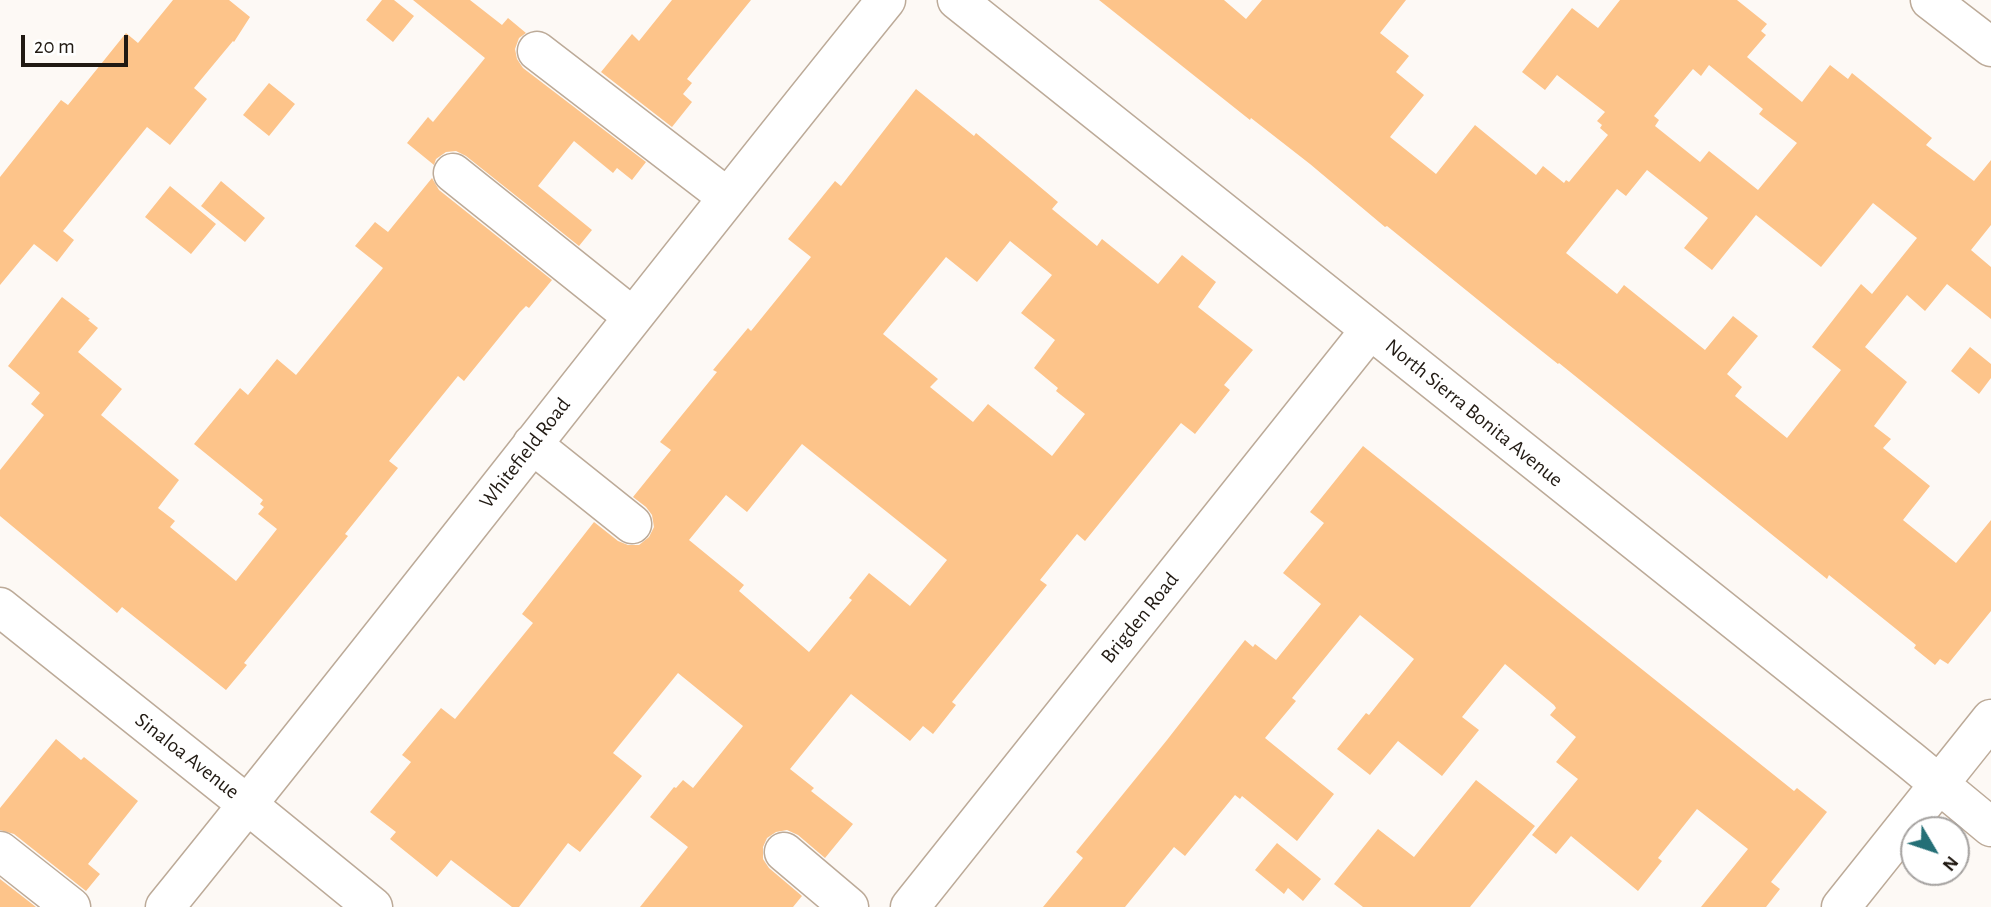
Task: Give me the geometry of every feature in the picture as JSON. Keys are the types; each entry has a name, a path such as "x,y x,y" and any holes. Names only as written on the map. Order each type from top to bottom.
{"street":[{"name":"Whitefield Road","path":"165,907 886,0"},
{"name":"North Sierra Bonita Avenue","path":"957,0 1991,827"},
{"path":"1930,0 1991,47"},
{"path":"537,51 727,197"},
{"path":"453,173 633,317"},
{"name":"Brigden Road","path":"910,907 1370,330"},
{"path":"532,444 632,524"},
{"name":"Sinaloa Avenue","path":"0,607 373,907"},
{"path":"1841,907 1991,719"},
{"path":"0,851 71,907"},
{"path":"784,852 849,907"}],"building":[{"path":"173,0 229,0 250,17 234,42 194,88 207,99 170,145 147,127 63,231 74,240 57,262 34,244 0,285 0,177 61,100 68,105 126,33 138,43"},
{"path":"382,0 394,0 414,16 393,42 366,20"},
{"path":"413,0 470,0 502,25 508,18 526,33 519,38 515,49 523,68 646,162 632,180 617,168 613,173 574,141 538,186 592,230 579,246 466,156 456,151 446,152 436,159 434,165 407,143 428,117 433,122 485,58"},
{"path":"672,0 751,0 687,79 692,83 683,94 692,102 672,127 601,72 632,34 639,41"},
{"path":"1099,0 1224,0 1246,19 1262,0 1406,0 1380,33 1409,56 1396,72 1424,95 1390,137 1436,174 1475,125 1536,175 1543,166 1564,183 1566,180 1569,182 1608,135 1597,121 1605,112 1557,75 1545,90 1522,72 1572,8 1598,28 1620,0 1737,0 1767,24 1761,31 1766,35 1747,57 1802,102 1830,65 1848,79 1852,73 1932,138 1926,145 1974,181 1991,160 1991,225 1971,250 1991,267 1991,319 1947,284 1925,311 1907,295 1865,347 1907,382 1874,426 1891,439 1883,448 1930,486 1903,520 1956,563 1991,520 1991,611 1948,664 1940,659 1935,665 1914,648 1916,645 1829,575 1827,579 1385,227 1310,164 1251,118 1250,120","holes":["1709,65 1763,109 1759,114 1797,143 1758,190 1709,151 1700,162 1655,126 1659,120 1654,116 1693,69 1701,76","1647,170 1708,218 1684,248 1712,270 1756,215 1821,267 1873,203 1917,238 1872,294 1861,284 1812,347 1841,370 1787,438 1735,396 1742,387 1727,374 1758,336 1733,316 1705,350 1624,285 1617,294 1566,253 1617,189 1626,196"]},
{"path":"269,83 295,104 269,136 243,115"},
{"path":"916,89 974,136 976,133 1058,202 1052,209 1097,246 1102,239 1158,284 1182,255 1216,282 1198,307 1253,350 1224,385 1230,390 1195,434 1181,423 1085,541 1077,534 1040,580 1047,585 952,702 956,705 933,734 923,726 910,741 851,694 790,769 814,788 811,791 853,824 825,858 798,835 787,830 776,832 767,838 763,847 763,859 769,868 802,896 793,907 640,907 688,847 650,817 683,780 693,788 743,726 678,673 613,753 642,776 580,852 568,843 519,907 512,907 451,860 437,877 390,839 396,832 370,812 411,762 402,755 441,708 455,719 533,623 522,614 594,522 618,541 628,545 639,545 649,537 654,527 652,515 633,497 671,450 660,442 717,372 713,370 748,328 751,331 811,257 788,239 835,181 841,186","holes":["1010,241 1052,275 1021,313 1055,340 1034,368 1058,388 1056,391 1085,414 1052,456 988,404 973,422 930,387 938,379 883,334 946,257 977,282","802,444 947,560 910,606 869,573 849,598 852,600 809,652 739,591 744,585 689,540 726,495 747,512"]},
{"path":"432,178 439,190 552,280 529,308 526,306 520,312 464,381 458,376 389,461 398,468 345,534 348,536 244,663 247,665 226,690 122,607 117,613 0,516 0,470 44,415 31,404 40,393 8,366 62,297 90,319 88,320 98,328 78,352 122,389 101,415 179,480 158,508 175,521 170,527 236,581 277,529 258,514 264,507 260,504 263,500 194,444 240,388 248,395 277,359 296,375 383,268 355,246 375,222 388,232"},
{"path":"221,181 265,218 245,242 201,206"},
{"path":"170,186 216,224 191,254 145,217"},
{"path":"1970,347 1991,364 1991,378 1979,394 1951,371"},
{"path":"1363,446 1794,791 1797,788 1827,812 1771,882 1780,889 1766,907 1701,907 1748,849 1697,809 1658,858 1662,861 1638,891 1571,836 1556,854 1532,835 1578,779 1556,762 1576,737 1550,715 1556,708 1554,705 1505,664 1462,717 1479,730 1442,776 1398,741 1370,775 1337,749 1366,713 1369,715 1414,659 1360,615 1292,698 1296,701 1265,738 1334,794 1297,841 1242,796 1240,799 1235,795 1185,856 1174,847 1125,907 1043,907 1083,858 1076,852 1245,640 1276,660 1321,604 1283,573 1324,523 1310,512"},
{"path":"56,739 81,760 84,757 138,801 88,864 100,874 86,891 14,834 0,830 0,808"},
{"path":"1476,780 1535,826 1470,907 1363,907 1334,884 1378,829 1414,857"},
{"path":"1277,843 1321,879 1303,901 1288,888 1284,894 1255,870"},
{"path":"0,879 36,907 0,907"}]}
